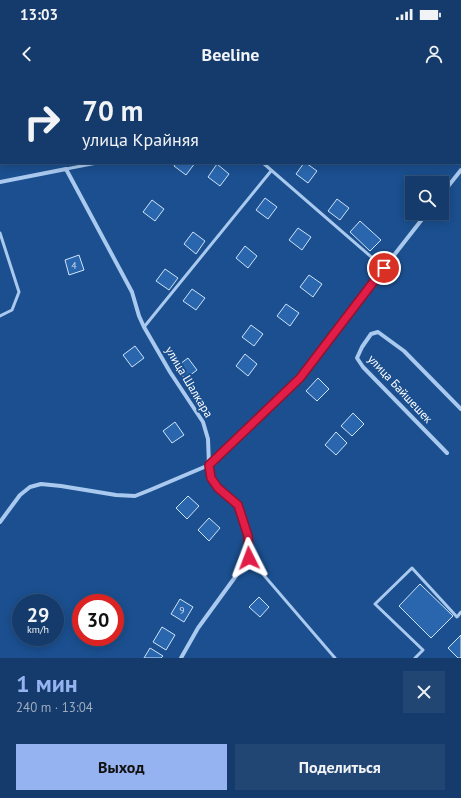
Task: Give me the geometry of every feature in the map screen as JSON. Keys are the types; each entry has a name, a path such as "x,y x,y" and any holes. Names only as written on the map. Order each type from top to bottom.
{"street":[{"path":"0,182 66,168"},
{"name":"улица Шалкара","path":"66,168 132,292 144,327 170,372 202,422 208,439 211,478 218,488 238,505 248,536 249,558"},
{"path":"449,185 461,170"},
{"path":"0,522 20,495 30,487 41,484 116,495 135,496 209,465 300,378 422,220"},
{"name":"улица Байшешек","path":"447,453 363,367 357,358 362,347 371,334 378,332 404,351 461,409"},
{"path":"180,658 198,628 249,558"}],"lane":[{"path":"66,168 91,164"},
{"path":"264,164 384,268"},
{"path":"144,327 271,171"},
{"path":"0,233 19,292 12,310 0,316"},
{"path":"249,558 335,658"},
{"path":"415,658 422,650 375,604 412,568 457,617 461,612"}],"building":[{"path":"175,164 194,164 186,175 174,166"},
{"path":"217,164 229,174 220,186 208,177"},
{"path":"303,164 307,164 317,171 308,183 296,174"},
{"path":"265,198 277,207 268,219 256,210"},
{"path":"337,199 349,208 340,220 328,211"},
{"path":"152,200 164,209 155,221 143,212"},
{"path":"360,221 381,240 370,251 350,232"},
{"path":"298,228 311,237 302,250 289,240"},
{"path":"193,232 205,241 196,254 184,244"},
{"path":"245,246 257,256 248,268 236,258"},
{"path":"79,255 84,270 69,275 65,260"},
{"path":"165,269 178,278 169,290 156,281"},
{"path":"309,275 322,284 313,297 300,287"},
{"path":"192,289 205,298 196,310 183,301"},
{"path":"286,304 299,313 290,326 277,316"},
{"path":"251,325 263,334 254,346 242,337"},
{"path":"135,346 144,358 132,367 123,355"},
{"path":"245,354 257,364 248,376 236,366"},
{"path":"188,358 197,370 185,379 176,367"},
{"path":"318,378 329,389 317,401 306,391"},
{"path":"353,413 364,424 352,436 341,426"},
{"path":"175,422 184,435 172,443 163,431"},
{"path":"336,432 347,443 336,455 325,445"},
{"path":"188,496 199,506 187,519 176,508"},
{"path":"209,518 220,528 209,541 198,530"},
{"path":"420,584 453,616 431,638 399,606"},
{"path":"259,597 269,607 260,617 249,607"},
{"path":"180,599 193,607 184,622 171,614"},
{"path":"162,627 175,635 166,650 153,642"},
{"path":"461,635 461,658 458,658 448,648"},
{"path":"150,648 163,656 161,658 144,658"}],"route":[{"path":"249,558 248,536 238,505 218,488 211,478 209,465 300,378 384,268"}]}
